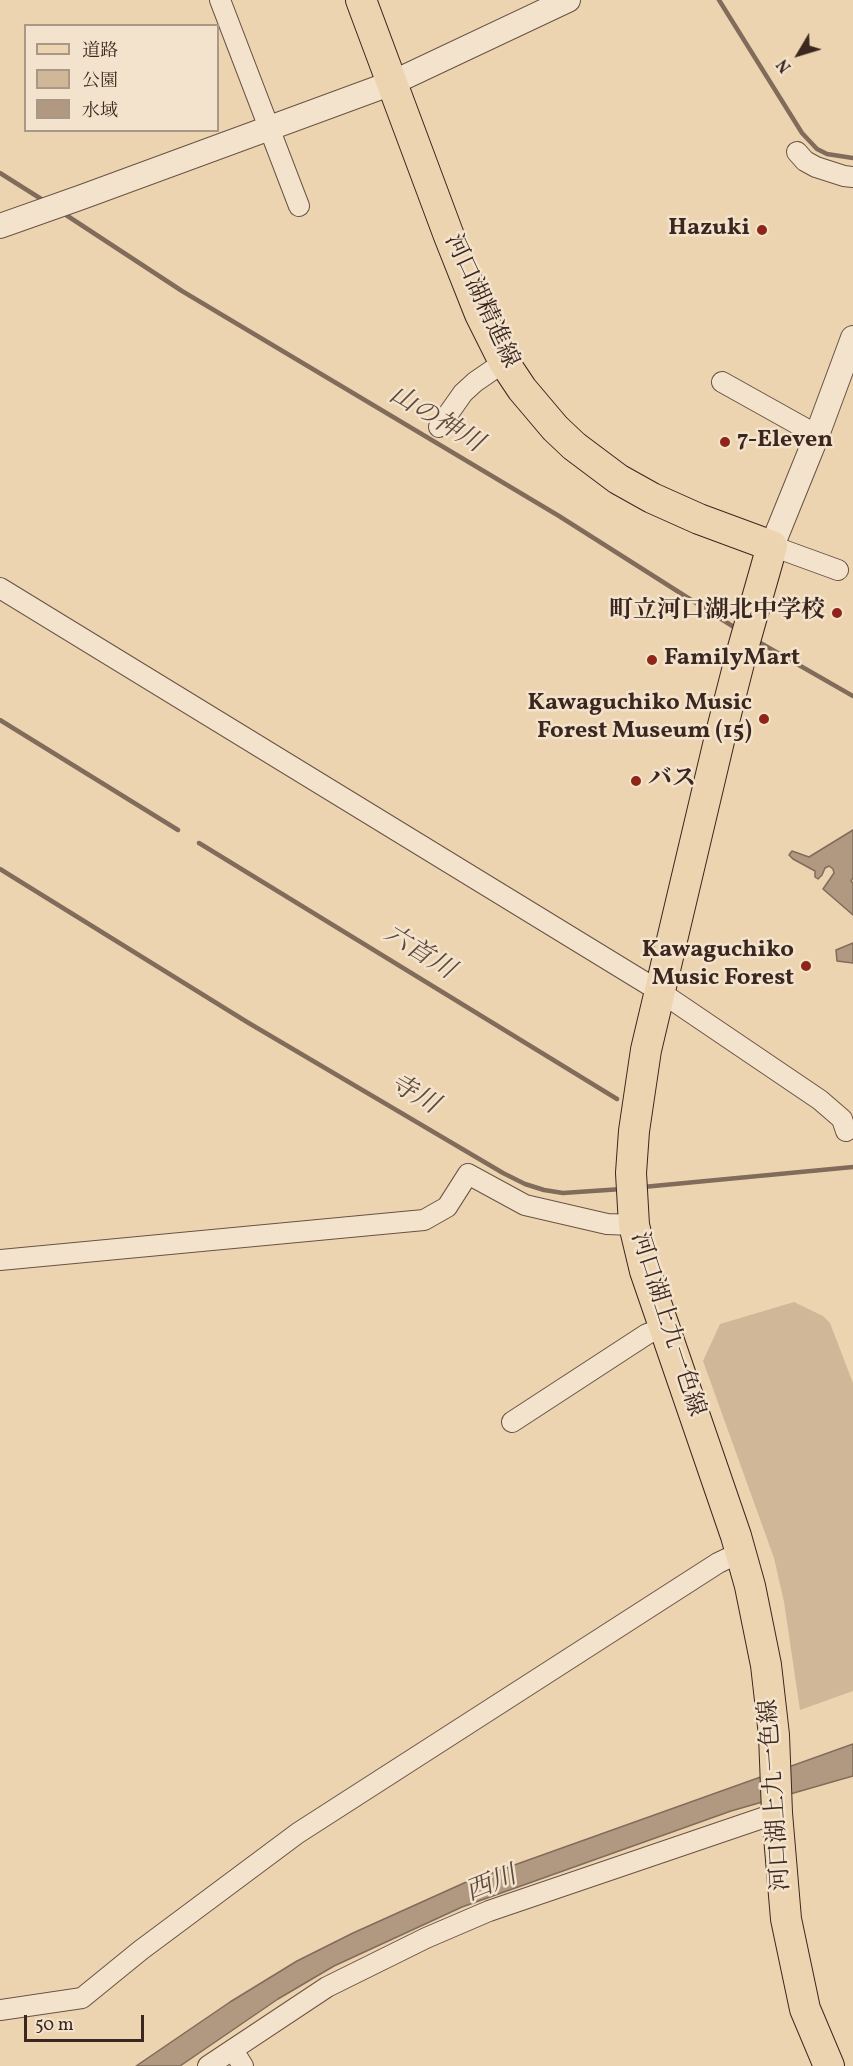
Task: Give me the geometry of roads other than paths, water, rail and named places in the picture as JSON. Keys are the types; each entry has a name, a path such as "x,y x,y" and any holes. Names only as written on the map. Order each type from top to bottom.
{"main road":[{"name":"河口湖精進線","path":"361,0 480,314 504,362 522,389 550,421 593,462 618,479 662,502 727,531 772,546"},
{"name":"河口湖上九一色線","path":"772,546 743,648 659,991 646,1050 637,1108 632,1179 634,1219 645,1271 741,1552 766,1665 776,1766 777,1809 786,1919 805,2009 829,2066"}],"street":[{"path":"220,0 299,206"},
{"path":"0,226 392,83 568,0"},
{"path":"797,152 805,161 816,167 853,177"},
{"path":"838,570 772,546 853,338"},
{"path":"439,427 463,393 504,362"},
{"path":"722,382 817,435"},
{"path":"0,588 659,991 820,1100 842,1119 846,1131"},
{"path":"0,1260 424,1220 447,1208 468,1174 525,1205 607,1224 634,1219"},
{"path":"512,1422 647,1334 663,1328"},
{"path":"0,2010 82,1998 141,1950 298,1833 708,1569 741,1552"},
{"path":"208,2066 238,2058 295,2007 327,1988 426,1938 489,1911 777,1809"}],"water":[{"path":"853,830 853,878 851,881 853,883 853,915 823,889 834,873 833,869 829,866 825,868 818,879 815,877 815,871 789,855 792,851 809,857"},
{"path":"853,943 853,963 837,961 836,950"},
{"name":"西川","path":"853,1744 853,1776 731,1811 462,1907 334,1966 278,1999 180,2066 136,2066 230,2002 297,1961 464,1883"}],"waterway":[{"path":"719,0 802,133 817,149 827,154 853,158"},
{"name":"山の神川","path":"0,173 46,202"},
{"name":"山の神川","path":"63,213 182,291 559,516 737,629"},
{"name":"山の神川","path":"757,641 853,696"},
{"name":"六首川","path":"0,720 178,830"},
{"name":"六首川","path":"199,843 617,1099"},
{"name":"寺川","path":"0,869 247,1022 503,1173 525,1184 563,1193 622,1189"},
{"name":"寺川","path":"643,1187 853,1167"}],"place":[{"name":"Hazuki","path":"762,230"},
{"name":"7-Eleven","path":"725,442"},
{"name":"町立河口湖北中学校","path":"837,613"},
{"name":"FamilyMart","path":"652,660"},
{"name":"Kawaguchiko Music Forest Museum (15)","path":"764,719"},
{"name":"バス","path":"636,781"},
{"name":"Kawaguchiko Music Forest","path":"806,966"}]}
